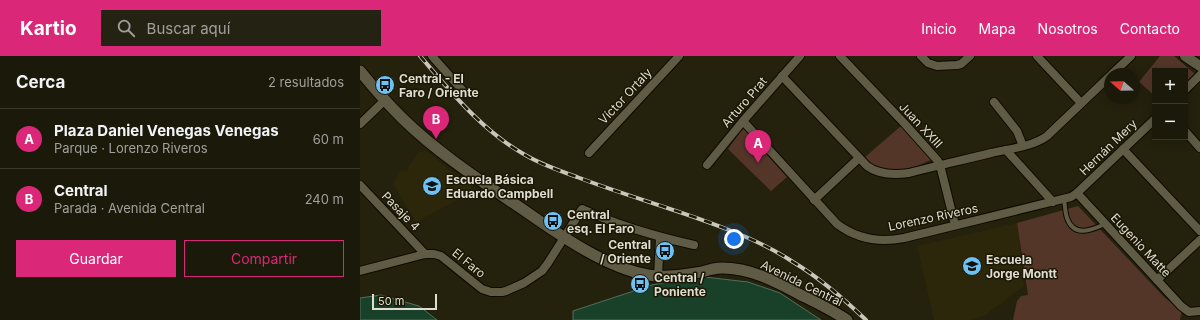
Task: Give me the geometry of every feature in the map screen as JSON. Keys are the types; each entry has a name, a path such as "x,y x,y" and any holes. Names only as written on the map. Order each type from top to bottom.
{"main road":[{"name":"Avenida Central","path":"360,71 414,130 445,155 564,236 592,253 618,266 638,273 658,276 681,276 718,268 750,272 790,289 847,320"}],"street":[{"path":"432,56 463,91"},
{"name":"Arturo Prat","path":"707,165 800,56"},
{"name":"Juan XXIII","path":"840,56 935,157 940,165 955,225"},
{"path":"921,56 928,63 934,66 961,64 970,56"},
{"path":"1036,56 1081,103"},
{"path":"1118,68 1131,56"},
{"path":"1185,56 1200,66"},
{"name":"Víctor Ortaly","path":"589,153 675,57"},
{"path":"1188,87 1200,75"},
{"path":"782,76 867,166 874,170 892,174 909,172 1033,143 1044,138 1104,82"},
{"path":"360,124 385,100"},
{"path":"994,102 1017,131 1023,146"},
{"name":"Lorenzo Riveros","path":"743,121 832,219 842,228 856,236 873,240 900,239 1053,202 1077,193"},
{"name":"Hernán Mery","path":"1077,193 1152,122"},
{"path":"1188,135 1200,148"},
{"path":"1006,150 1053,202"},
{"path":"1123,150 1200,231"},
{"path":"814,200 859,158"},
{"name":"Pasaje 4","path":"360,185 426,254"},
{"name":"Eugenio Matte","path":"1077,193 1181,306 1189,312 1200,311"},
{"name":"El Faro","path":"360,271 426,254 434,254 441,256 482,289 492,292 502,292 524,283 542,271 582,209 623,226 660,238"},
{"path":"658,276 660,238 694,245"},
{"path":"1157,280 1200,240"}],"lane":[{"path":"1064,199 1067,220 1076,229 1080,231 1088,231 1105,224"}],"shaded area":[{"path":"1160,56 1174,56 1188,68 1152,68 1152,93 1140,83 1140,81"},
{"path":"1188,68 1195,74 1188,82"},
{"path":"902,125 933,159 904,172 883,172 872,166 864,158"},
{"path":"743,128 787,177 771,191 728,149"},
{"name":"Escuela Básica Eduardo Campbell","path":"427,151 472,187 467,195 416,222 393,184 401,170 406,171 418,152"},
{"path":"1078,206 1165,298 1182,310 1180,320 1013,320 1017,301 1021,296 1028,295 1017,223"},
{"name":"Escuela Jorge Montt","path":"1017,223 1024,286 984,316 970,320 934,320 917,246"},
{"path":"696,276 748,282 780,293 821,320 573,320 573,311 652,285"},
{"path":"381,295 419,306 437,320 360,320 360,298"}],"railway":[{"path":"420,56 456,98 482,124 527,156 558,170 695,217 757,242 779,253 813,275 866,320"}],"place":[{"name":"Central - El Faro / Oriente","path":"385,85"},
{"name":"Central","path":"436,139"},
{"name":"Plaza Daniel Venegas Venegas","path":"758,163"},
{"name":"Escuela Básica Eduardo Campbell","path":"432,186"},
{"name":"Central esq. El Faro","path":"553,221"},
{"name":"Central / Oriente","path":"665,251"},
{"name":"Escuela Jorge Montt","path":"972,266"},
{"name":"Central / Poniente","path":"640,284"}]}
